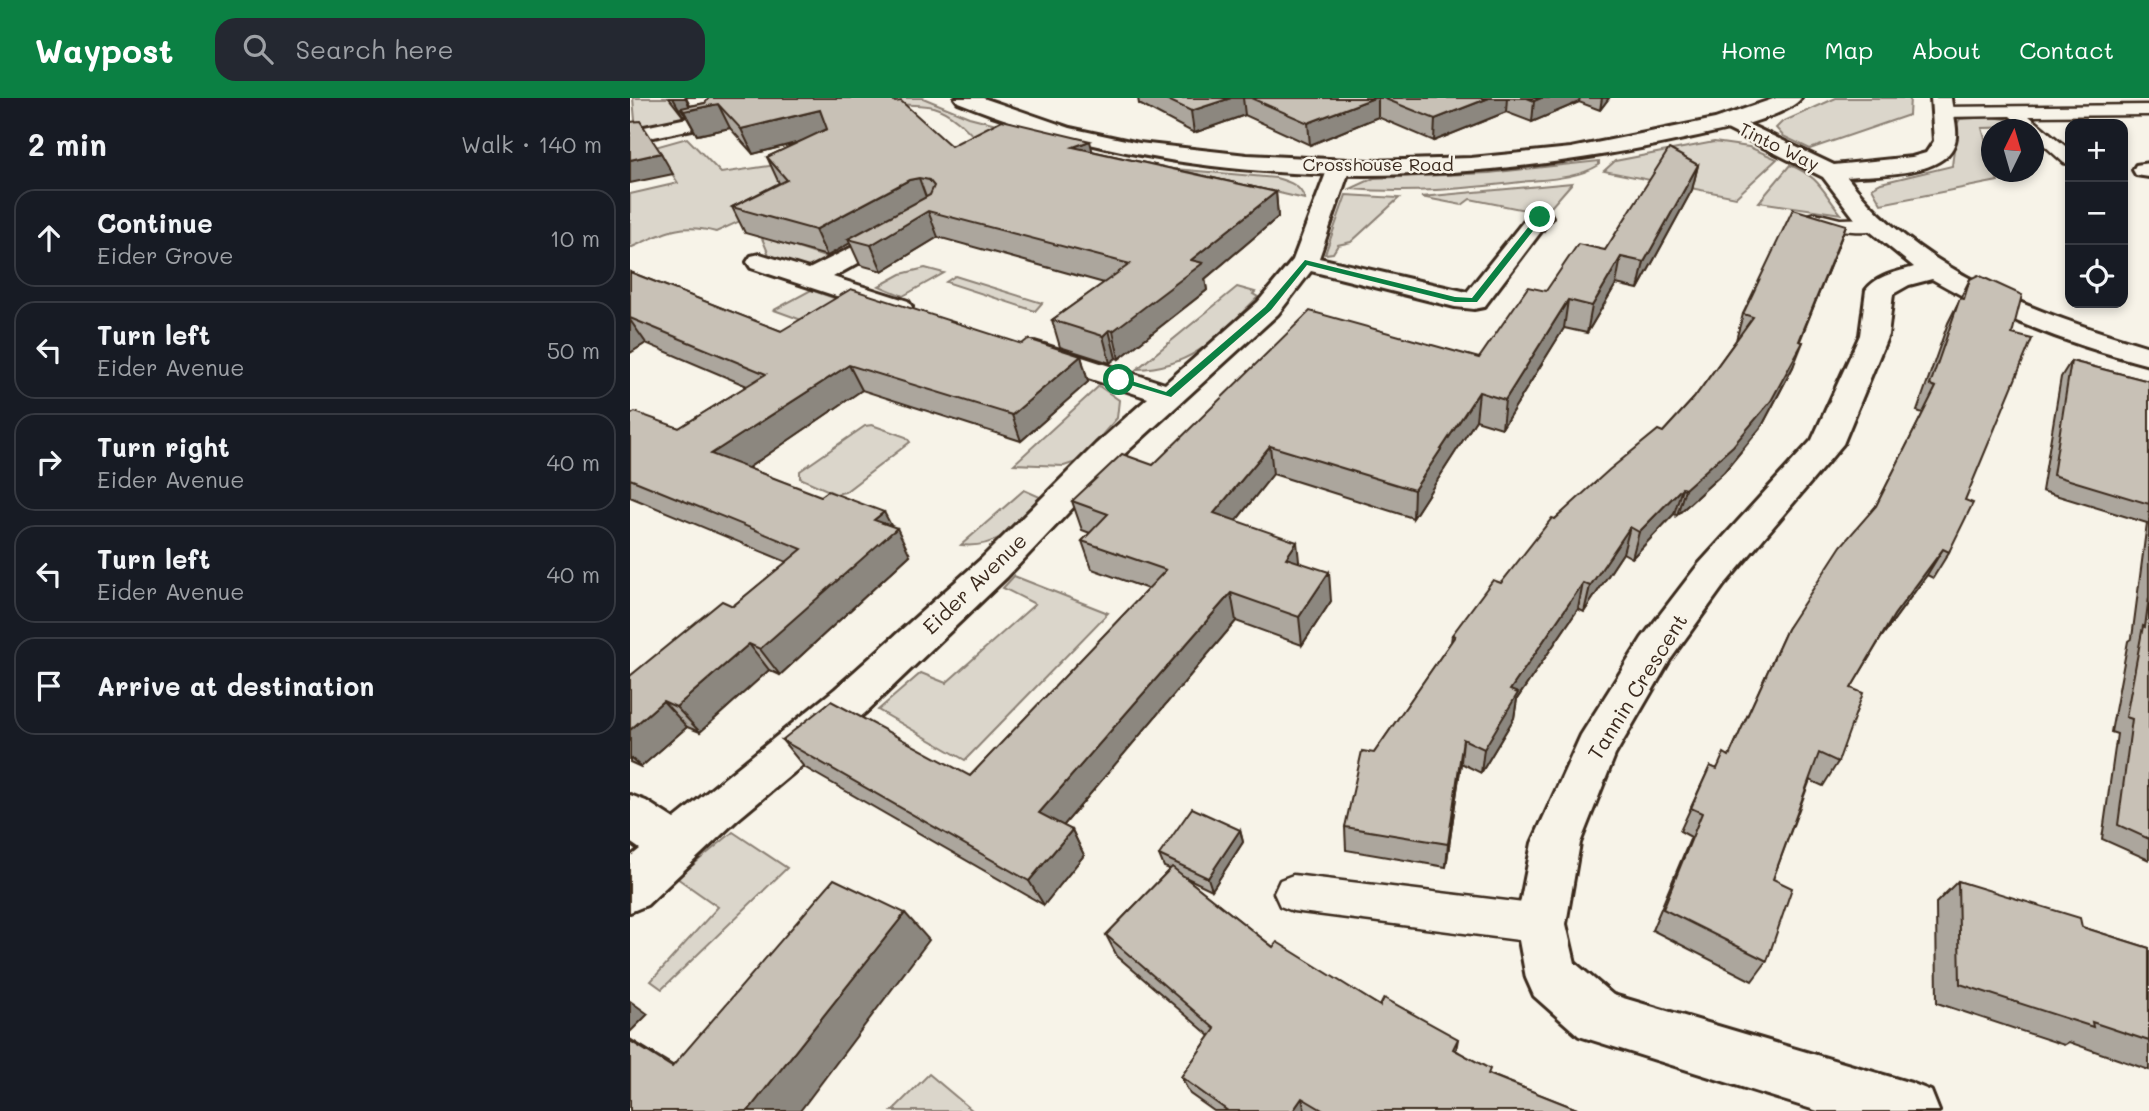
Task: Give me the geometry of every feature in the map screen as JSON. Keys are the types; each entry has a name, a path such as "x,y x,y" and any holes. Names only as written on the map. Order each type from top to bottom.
{"street":[{"path":"630,136 709,120 697,98"},
{"name":"Crosshouse Road","path":"965,98 1028,121 1096,141 1214,159 1339,168 1477,165 1622,147 1728,122 1777,106 1791,98"},
{"name":"Tinto Way","path":"1728,122 1831,172 1913,164 1934,158 1945,141 1941,105"},
{"name":"Eider Avenue","path":"630,889 675,846 869,683 994,568 1108,451 1268,308 1305,262 1339,168"},
{"path":"1831,172 1862,212 1936,271 2073,333 2149,356"},
{"path":"1305,262 1455,299 1474,301 1540,217"},
{"path":"811,279 918,220"},
{"path":"760,262 927,316"},
{"name":"Tannin Crescent","path":"1911,1111 1598,1017 1552,978 1541,924 1556,843 1596,748 1656,649 1712,575 1827,444 1874,335 1880,290 1900,279 1936,271"},
{"path":"1013,344 1168,395"},
{"path":"630,816 675,846"}],"lane":[{"path":"1941,105 2014,111 2149,110"},
{"path":"2014,111 2065,155"},
{"path":"1815,219 1840,225 1875,224"},
{"path":"1293,893 1541,924"}],"shaded area":[{"path":"633,98 689,98 694,114 657,125 639,126 635,120"},
{"path":"883,98 923,98 969,117 996,124 1004,131 1077,149 1066,156 998,139 989,144 982,142 907,180 888,166 872,177 850,171 716,232 682,229 662,234 630,248 630,194 678,183 655,147 687,138 721,173 769,166 803,155 785,130 817,123 889,166 978,141 958,121 940,109 895,103"},
{"path":"1836,98 1910,98 1909,115 1810,149 1783,136 1776,128 1782,122"},
{"path":"1992,117 2006,119 1981,119 1981,182 1993,182 1881,204 1872,188 1881,183 1952,166 1957,124 1960,119"},
{"path":"1714,142 1749,147 1777,159 1736,197 1604,171 1615,161"},
{"path":"1599,161 1599,165 1590,170 1551,179 1436,190 1350,189 1374,178 1489,173"},
{"path":"1790,165 1808,174 1820,185 1841,214 1759,202"},
{"path":"1175,169 1276,178 1294,185 1305,199"},
{"path":"1572,183 1545,214 1470,199 1462,205 1421,197"},
{"path":"1346,195 1399,198 1351,242 1338,245 1333,253 1325,254"},
{"path":"761,236 831,259 808,269 769,255"},
{"path":"925,268 944,273 903,296 879,286 901,274"},
{"path":"955,276 1042,303 1035,311 946,282"},
{"path":"1237,287 1255,292 1253,294 1258,297 1218,336 1175,362 1137,369"},
{"path":"811,290 860,307 826,329 774,310"},
{"path":"1099,386 1119,400 1117,418 1079,461 1064,466 1014,464"},
{"path":"872,425 906,437 910,442 845,492 836,494 800,478 800,471 865,426"},
{"path":"1024,490 1040,497 1006,533 987,543 961,545"},
{"path":"1014,576 1108,613 965,760 878,710 921,673 946,683 1035,604 1003,588"},
{"path":"733,832 787,868 662,989 651,981 718,907 677,878"},
{"path":"929,1074 973,1111 892,1111"}],"building":[{"path":"709,98 891,98 895,102 901,101 951,146 1002,120 1090,141 1073,147 1276,192 1191,260 1203,263 1103,336 1052,320 1130,264 928,211 871,245 848,239 930,195 934,186 929,180 909,180 815,230 732,207 787,180 767,157 827,129 820,110 741,129 718,104 684,111 681,108 705,103"},
{"path":"1164,98 1231,98 1191,111"},
{"path":"1251,98 1374,98 1308,123"},
{"path":"1383,98 1489,98 1435,119"},
{"path":"640,121 661,153 630,160 630,122"},
{"path":"1669,149 1698,165 1644,262 1621,257 1592,306 1568,300 1505,400 1479,392 1414,490 1270,446 1214,513 1297,542 1286,558 1329,572 1299,617 1231,593 1039,813 1072,830 1029,881 782,740 831,701 970,776 1166,570 1082,541 1108,514 1072,501 1122,454 1153,465 1310,311 1479,358 1528,287 1546,291 1578,244 1605,250"},
{"path":"1793,209 1846,225 1799,341 1803,342 1771,401 1733,446 1685,489 1682,488 1639,532 1630,527 1590,586 1583,583 1510,690 1518,693 1484,749 1463,739 1448,844 1345,827 1362,751 1374,753 1455,636 1452,635 1493,580 1501,583 1552,518 1555,519 1658,430 1663,432 1694,398 1753,317 1743,314"},
{"path":"630,272 781,331 851,289 1022,344 1028,339 1081,356 1012,415 849,365 711,454 821,496 828,491 884,512 874,520 897,528 760,649 749,644 676,707 663,701 630,730 630,676 722,601 733,606 802,549 630,479 630,415 635,412 679,428 766,374 630,318"},
{"path":"1978,275 2022,295 2012,334 2032,339 1965,500 1973,503 1949,552 1943,549 1894,615 1851,688 1863,693 1838,762 1819,753 1773,879 1792,888 1767,961 1663,909 1702,813 1691,808 1710,766 1717,769 1724,753 1729,756 1787,629 1841,546 1876,506 1936,387 1930,385 1960,298 1964,299 1970,279"},
{"path":"2071,361 2149,381 2149,504 2053,475"},
{"path":"2149,597 2149,839 2118,825 2132,719 2126,717"},
{"path":"1192,808 1240,830 1208,878 1159,855"},
{"path":"1172,867 1273,947 1277,942 1380,1006 1384,998 1458,1039 1453,1049 1490,1069 1488,1074 1582,1111 1324,1111 1302,1098 1293,1111 1228,1111 1181,1077 1215,1029 1106,935"},
{"path":"834,879 905,913 748,1111 630,1111 630,1041 672,1067"},
{"path":"1958,881 2080,918 2082,927 2149,948 2149,1041 2092,1022 2093,1027 1960,984"}],"route":[{"path":"1119,380 1168,395 1268,308 1305,262 1455,299 1474,301 1540,217"}]}
